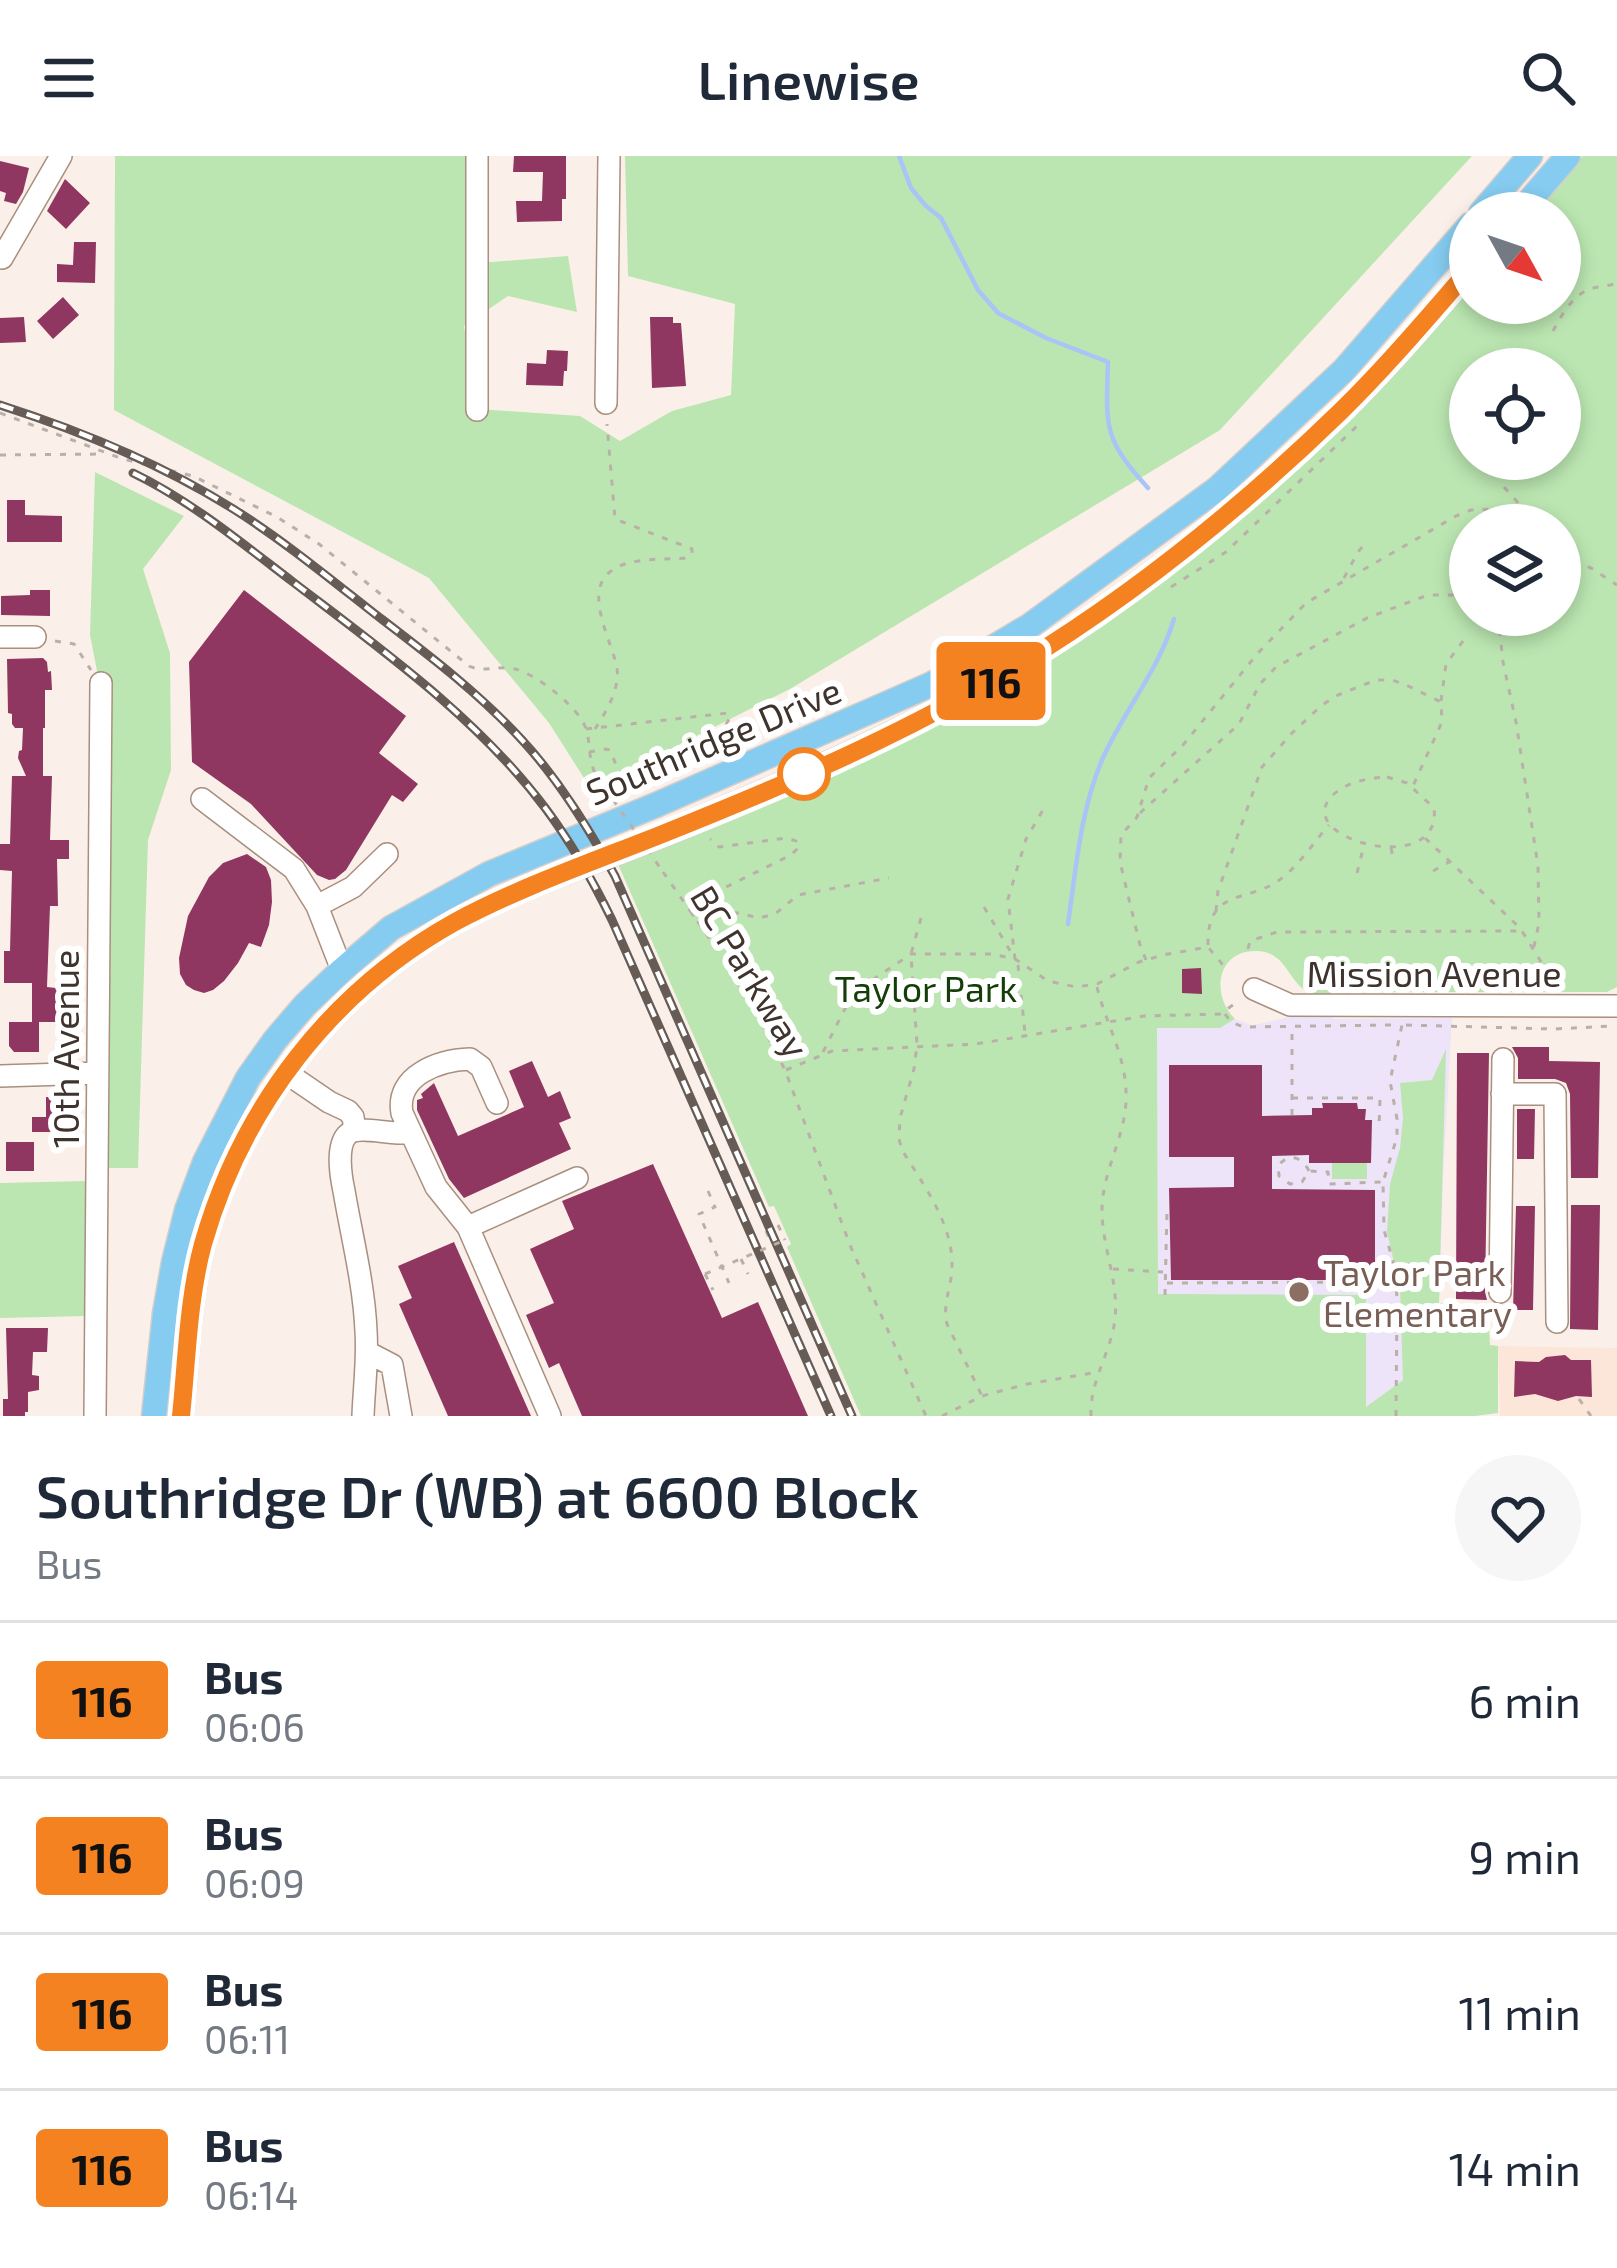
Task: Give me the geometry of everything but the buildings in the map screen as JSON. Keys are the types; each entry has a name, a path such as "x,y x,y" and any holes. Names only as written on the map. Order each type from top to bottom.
{"main road":[{"path":"1498,192 1530,156"},
{"path":"1537,192 1568,156"},
{"name":"Southridge Drive","path":"154,1416 174,1262 205,1162 248,1078 274,1040 342,970 391,928 489,874 932,684 1030,625 1216,489 1344,370 1449,249"},
{"name":"Southridge Drive","path":"181,1416 194,1288 224,1185 263,1105 335,1012 404,955 455,922 852,754 978,689 1063,637 1175,559 1265,482 1345,408 1449,292"},
{"path":"335,1012 342,970"}],"street":[{"path":"1,258 61,156"},
{"path":"477,156 477,410"},
{"path":"606,403 609,156"},
{"path":"0,637 35,637"},
{"name":"10th Avenue","path":"95,1416 101,683"},
{"path":"202,799 294,869 317,906 342,970"},
{"path":"317,906 353,886 387,854"},
{"name":"Mission Avenue","path":"1254,989 1290,1005 1617,1006"},
{"path":"497,1103 477,1061 470,1059 446,1062 415,1077 402,1094 400,1108 436,1187 467,1227 550,1416"},
{"path":"1500,1292 1503,1059"},
{"path":"285,1072 348,1111 355,1130"},
{"path":"0,1076 97,1073"},
{"path":"1502,1094 1555,1094 1557,1322"},
{"path":"363,1416 367,1352 361,1281 341,1170 342,1145 355,1130 410,1132"},
{"path":"467,1227 577,1178"},
{"path":"367,1352 392,1365 401,1416"}],"path":[{"path":"1553,331 1568,305 1590,288 1617,283"},
{"path":"595,729 608,709 617,670 601,621 599,601 607,574 630,563 692,554 692,549 615,519 606,403"},
{"path":"0,413 112,454 193,476 277,517 319,544 469,666 479,671 495,667 523,670 578,712 586,729 728,713 726,727 685,758 681,778"},
{"path":"0,455 112,454"},
{"path":"1504,487 1519,504"},
{"path":"1137,817 1149,778 1306,603 1449,522"},
{"path":"1344,579 1368,540"},
{"path":"1581,565 1617,585"},
{"path":"1146,960 1120,862 1121,835 1154,797 1239,724 1260,684 1276,667 1367,618 1428,595 1449,595"},
{"path":"1500,636 1538,866 1539,923 1533,951"},
{"path":"35,637 74,644 101,683"},
{"path":"1413,786 1442,722 1446,664 1466,638"},
{"path":"1223,965 1208,947 1208,932 1262,767 1322,705 1355,687 1392,680 1441,701"},
{"name":"BC Parkway","path":"586,729 596,776 728,965 758,1017 784,1070 850,1246 926,1416"},
{"path":"589,752 610,750 626,788"},
{"path":"1388,777 1413,786 1436,813 1424,836 1391,847 1364,844 1347,838 1324,816 1333,795 1349,784 1388,777"},
{"path":"1026,1036 1009,899 1026,839 1044,808"},
{"path":"1216,910 1239,895 1283,878 1330,824"},
{"path":"1424,836 1522,931 1554,983"},
{"path":"1357,873 1364,844"},
{"path":"1391,847 1394,862"},
{"path":"1433,871 1450,861"},
{"path":"698,909 759,918 775,914 798,895 889,878"},
{"path":"985,907 1016,962"},
{"path":"921,918 911,954 917,1045 898,1139 947,1234 953,1272 945,1308 947,1324 982,1396"},
{"path":"1248,949 1250,941 1276,932 1522,931"},
{"path":"822,1054 853,993 911,954 991,954 1048,981 1076,987 1097,984 1146,960 1208,947"},
{"path":"1091,1416 1091,1394 1111,1343 1115,1318 1117,1297 1102,1209 1126,1103 1123,1058 1097,984"},
{"path":"784,1070 822,1054 976,1044 1144,1016 1224,1013 1243,1027 1554,1029 1616,1024"},
{"path":"1396,1416 1397,1297 1384,1230 1383,1182 1396,1137 1390,1081 1402,1025"},
{"path":"1292,1026 1292,1114"},
{"path":"1292,1098 1379,1099 1379,1128"},
{"path":"1293,1157 1309,1171 1302,1182 1290,1184 1279,1176 1278,1166 1293,1157"},
{"path":"1309,1171 1328,1172 1328,1184 1383,1182"},
{"path":"708,1191 715,1207 699,1214 730,1283"},
{"path":"1165,1294 1167,1210"},
{"path":"712,1290 705,1274 785,1240 778,1225"},
{"path":"766,1231 772,1245"},
{"path":"741,1258 748,1274"},
{"path":"1111,1269 1167,1272"},
{"path":"1167,1283 1369,1282"},
{"path":"945,1308 954,1306"},
{"path":"942,1416 982,1396 1100,1372"},
{"path":"1580,1399 1592,1416"}],"shaded area":[{"name":"Taylor Park Elementary","path":"1324,1013 1335,1019 1452,1018 1436,1413 1158,1406 1157,1027 1220,1028 1235,1019 1251,1025"},
{"path":"1498,1346 1617,1348 1617,1416 1500,1416"}],"green space":[{"path":"115,156 468,156 465,264 568,256 577,312 508,296 464,326 477,409 580,416 620,441 672,411 731,395 735,304 628,276 625,156 1472,156 1220,430 790,689 591,789 549,723 429,578 114,410"},
{"name":"Taylor Park","path":"1583,156 1617,156 1617,987 1607,992 1333,992 1324,998 1302,988 1269,953 1244,952 1226,965 1220,986 1235,1019 1220,1028 1157,1028 1158,1294 1366,1295 1366,1407 1403,1380 1400,1288 1387,1232 1390,1184 1403,1118 1400,1083 1432,1080 1446,1049 1439,1303 1488,1307 1490,1345 1498,1346 1498,1413 861,1416 787,1247 791,1244 774,1206 769,1207 617,862 789,793 1230,527 1329,438 1449,308 1449,324 1581,324 1581,192 1551,192"},
{"path":"95,472 184,516 143,569 170,653 171,770 148,840 138,1168 97,1168 106,717 90,635"},
{"path":"1332,1163 1367,1163 1367,1179 1332,1179"},
{"path":"87,1181 88,1316 0,1318 0,1183"}],"waterway":[{"path":"899,156 911,188 941,218 978,290 998,313 1108,362 1110,431 1122,456 1148,488"},
{"path":"1068,924 1095,780 1174,619"}],"railway":[{"path":"0,405 150,463 253,522 451,674 536,755 615,876 852,1416"},
{"path":"133,473 216,524 394,660 460,715 546,809 612,920 831,1416"}],"bus line":[{"name":"116","path":"181,1416 194,1288 224,1185 263,1105 285,1072 354,995 455,922 852,754 978,689 1063,637 1175,559 1265,482 1345,408 1449,293"}],"place":[{"name":"Taylor Park Elementary","path":"1299,1292"}]}
